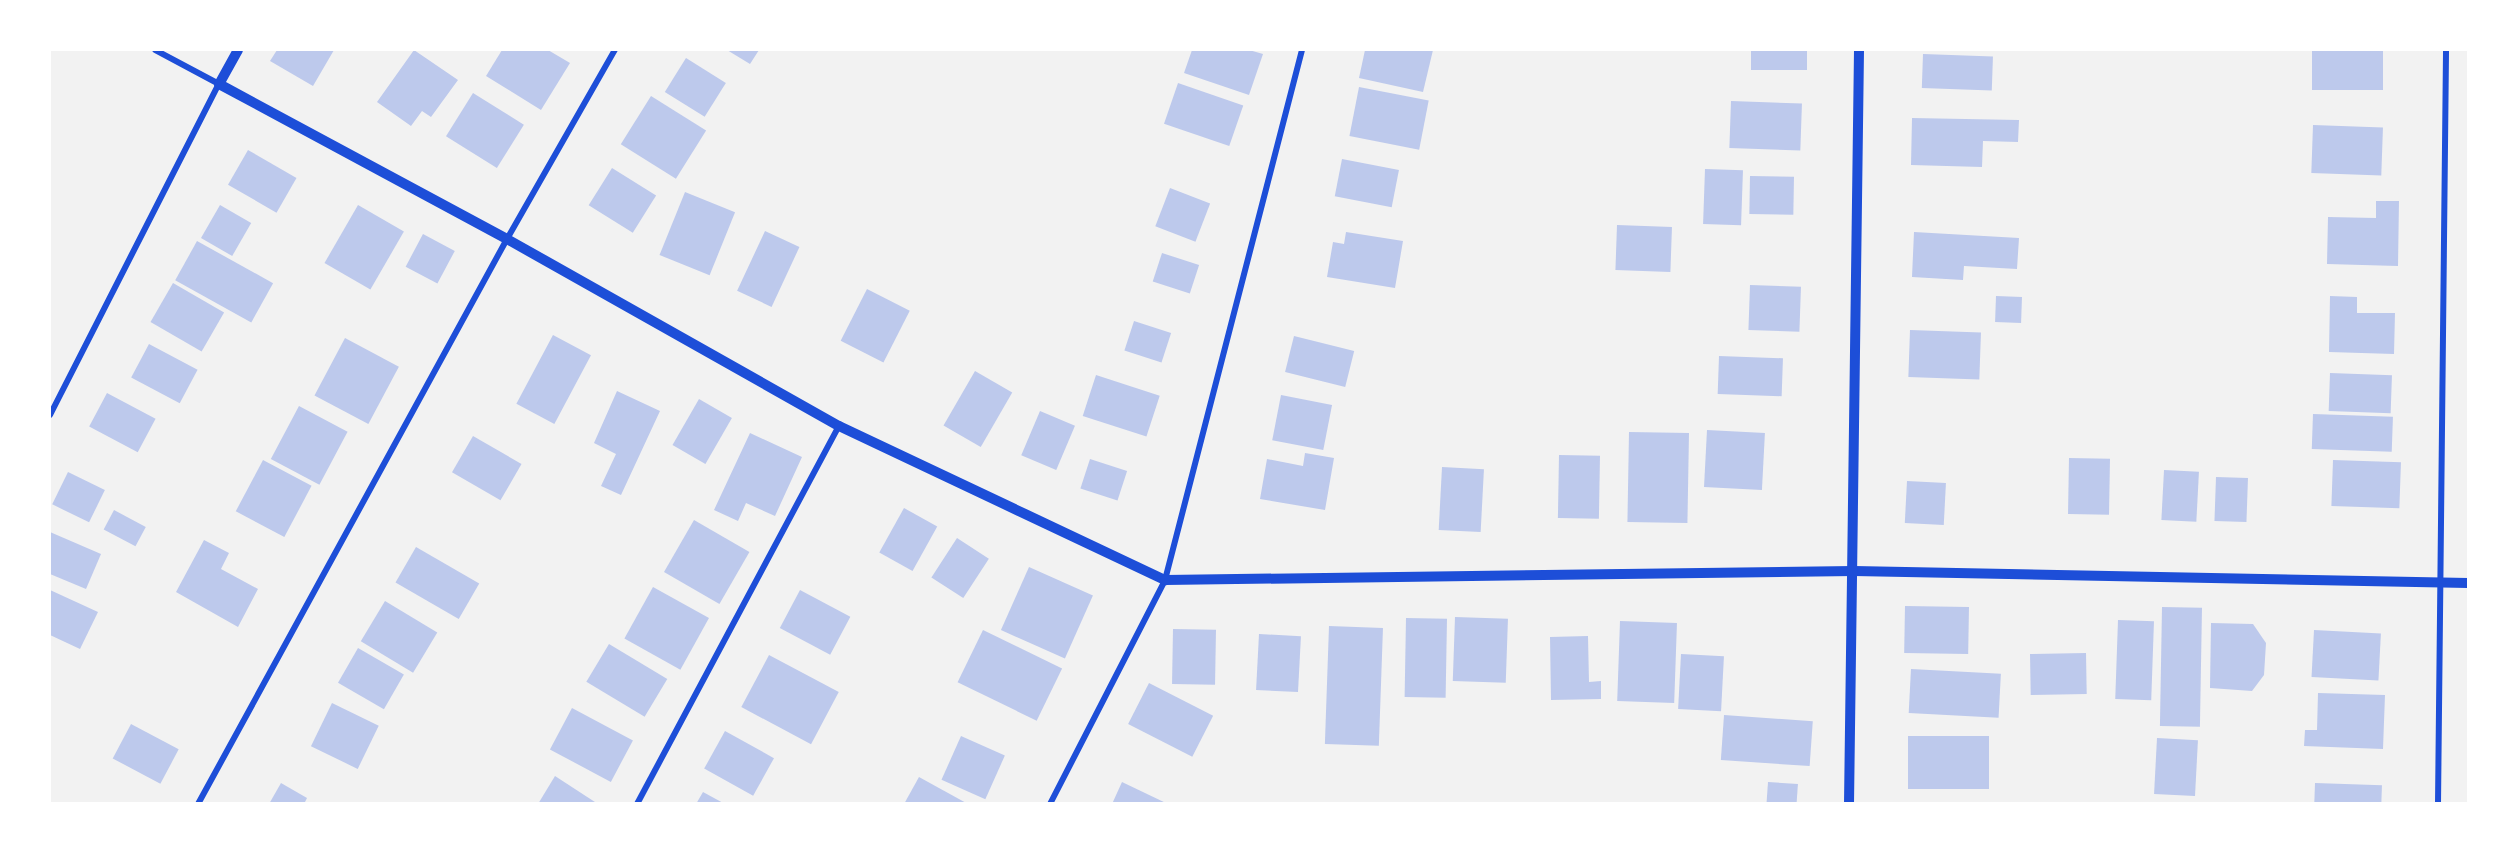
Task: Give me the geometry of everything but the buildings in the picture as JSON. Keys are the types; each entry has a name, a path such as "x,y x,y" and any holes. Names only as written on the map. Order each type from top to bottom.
{"street":[{"path":"155,50 507,239 839,426 1165,580 1854,571 2469,583"},
{"path":"50,415 238,50"},
{"path":"198,804 507,239 615,50"},
{"path":"1050,804 1165,580 1302,50"},
{"path":"1849,804 1854,571 1859,50"},
{"path":"2438,804 2446,50"},
{"path":"637,804 839,426"}]}
